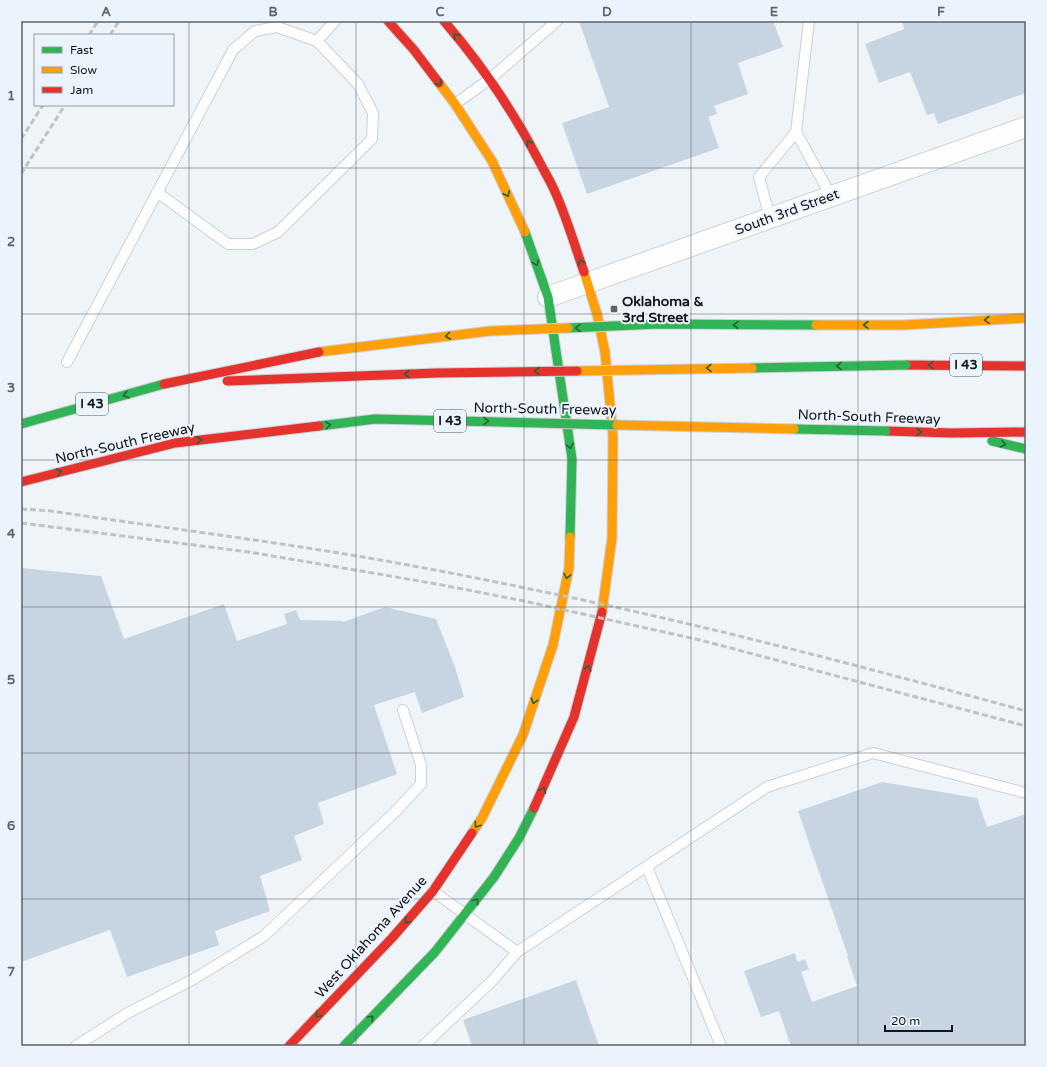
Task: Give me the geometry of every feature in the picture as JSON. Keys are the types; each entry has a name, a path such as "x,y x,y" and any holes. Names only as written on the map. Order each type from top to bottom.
{"main road":[{"name":"West Oklahoma Avenue","path":"289,1046 392,938 433,891 482,818 523,735 553,645 569,568 572,459 548,297 524,230 492,161 455,104 414,50 388,21"},
{"path":"344,1046 435,952 466,914 519,838 538,802 574,717 589,667 600,622 612,538 614,436 605,352 588,282 556,194 511,111 490,79 463,43 444,21"},
{"path":"164,384 315,352 490,331 659,324 905,325 1026,318"},
{"name":"I 43","path":"21,424 164,384 437,373 906,365 1026,366"},
{"name":"North-South Freeway","path":"21,482 175,443 375,419 952,433 1026,432"},
{"path":"952,433 1026,449"}],"street":[{"name":"South 3rd Street","path":"548,297 1026,127"}],"lane":[{"path":"317,41 335,21"},
{"path":"455,104 490,79 557,21"},
{"path":"770,218 759,177 796,132 809,21"},
{"path":"67,362 157,192 233,50 255,31 277,27 317,41 358,84 372,113 372,140 278,232 253,244 228,244 157,192"},
{"path":"796,132 831,196"},
{"path":"76,1046 126,1014 192,980 264,936 396,811 421,784 421,765 403,710"},
{"path":"423,1046 492,981 517,952 767,787 873,753 1026,793"},
{"path":"647,867 721,1046"},
{"path":"433,891 517,952"}],"building":[{"path":"579,21 773,21 783,47 738,63 748,94 714,106 717,114 708,117 719,148 587,194 562,123 609,107"},
{"path":"902,21 1026,21 1026,93 938,124 934,113 927,115 910,72 879,83 865,44 904,29"},
{"path":"21,568 101,576 124,639 224,604 237,641 287,624 284,614 296,610 300,620 343,622 385,607 436,619 455,667 464,697 422,713 415,692 374,705 397,774 318,803 324,824 294,836 302,860 260,876 270,911 215,931 219,945 127,977 110,930 21,962"},
{"path":"882,782 977,798 987,827 1026,814 1026,1046 791,1046 779,1011 761,1017 744,971 795,953 797,962 805,959 809,969 801,972 812,1002 857,986 798,811"},
{"path":"576,980 599,1046 472,1046 463,1020"}],"railway":[{"path":"90,34 98,21"},
{"path":"111,34 119,21"},
{"path":"21,139 42,106"},
{"path":"21,174 64,106"},
{"path":"21,509 51,511 288,545 491,581 588,601 714,630 839,661 1026,711"},
{"path":"21,523 249,552 437,584 524,601 700,640 1026,726"}],"traffic: fast":[{"path":"525,232 548,297 572,459 570,537"},
{"path":"568,328 659,324 816,325"},
{"path":"752,368 906,365"},
{"path":"21,424 164,384"},
{"path":"319,426 375,419 617,425"},
{"path":"794,429 886,431"},
{"path":"992,441 1026,449"},
{"path":"344,1046 435,952 494,877 519,838 534,808"}],"traffic: slow":[{"path":"439,83 455,104 492,161 525,232"},
{"path":"584,272 597,314 605,352 613,436 612,538 602,612"},
{"path":"905,325 1026,318"},
{"path":"816,325 905,325"},
{"path":"319,352 490,331 568,328"},
{"path":"577,371 752,368"},
{"path":"617,425 794,429"},
{"path":"472,833 482,818 523,735 553,645 569,568 570,537"}],"traffic: jam":[{"path":"388,21 414,50 439,83"},
{"path":"444,21 471,54 518,122 556,194 584,272"},
{"path":"164,384 319,352"},
{"path":"906,365 1026,366"},
{"path":"227,381 437,373 577,371"},
{"path":"21,482 175,443 319,426"},
{"path":"886,431 952,433 1026,432"},
{"path":"534,808 574,717 602,612"},
{"path":"289,1046 392,938 433,891 472,833"}],"place":[{"name":"Oklahoma & 3rd Street","path":"614,309"}]}
